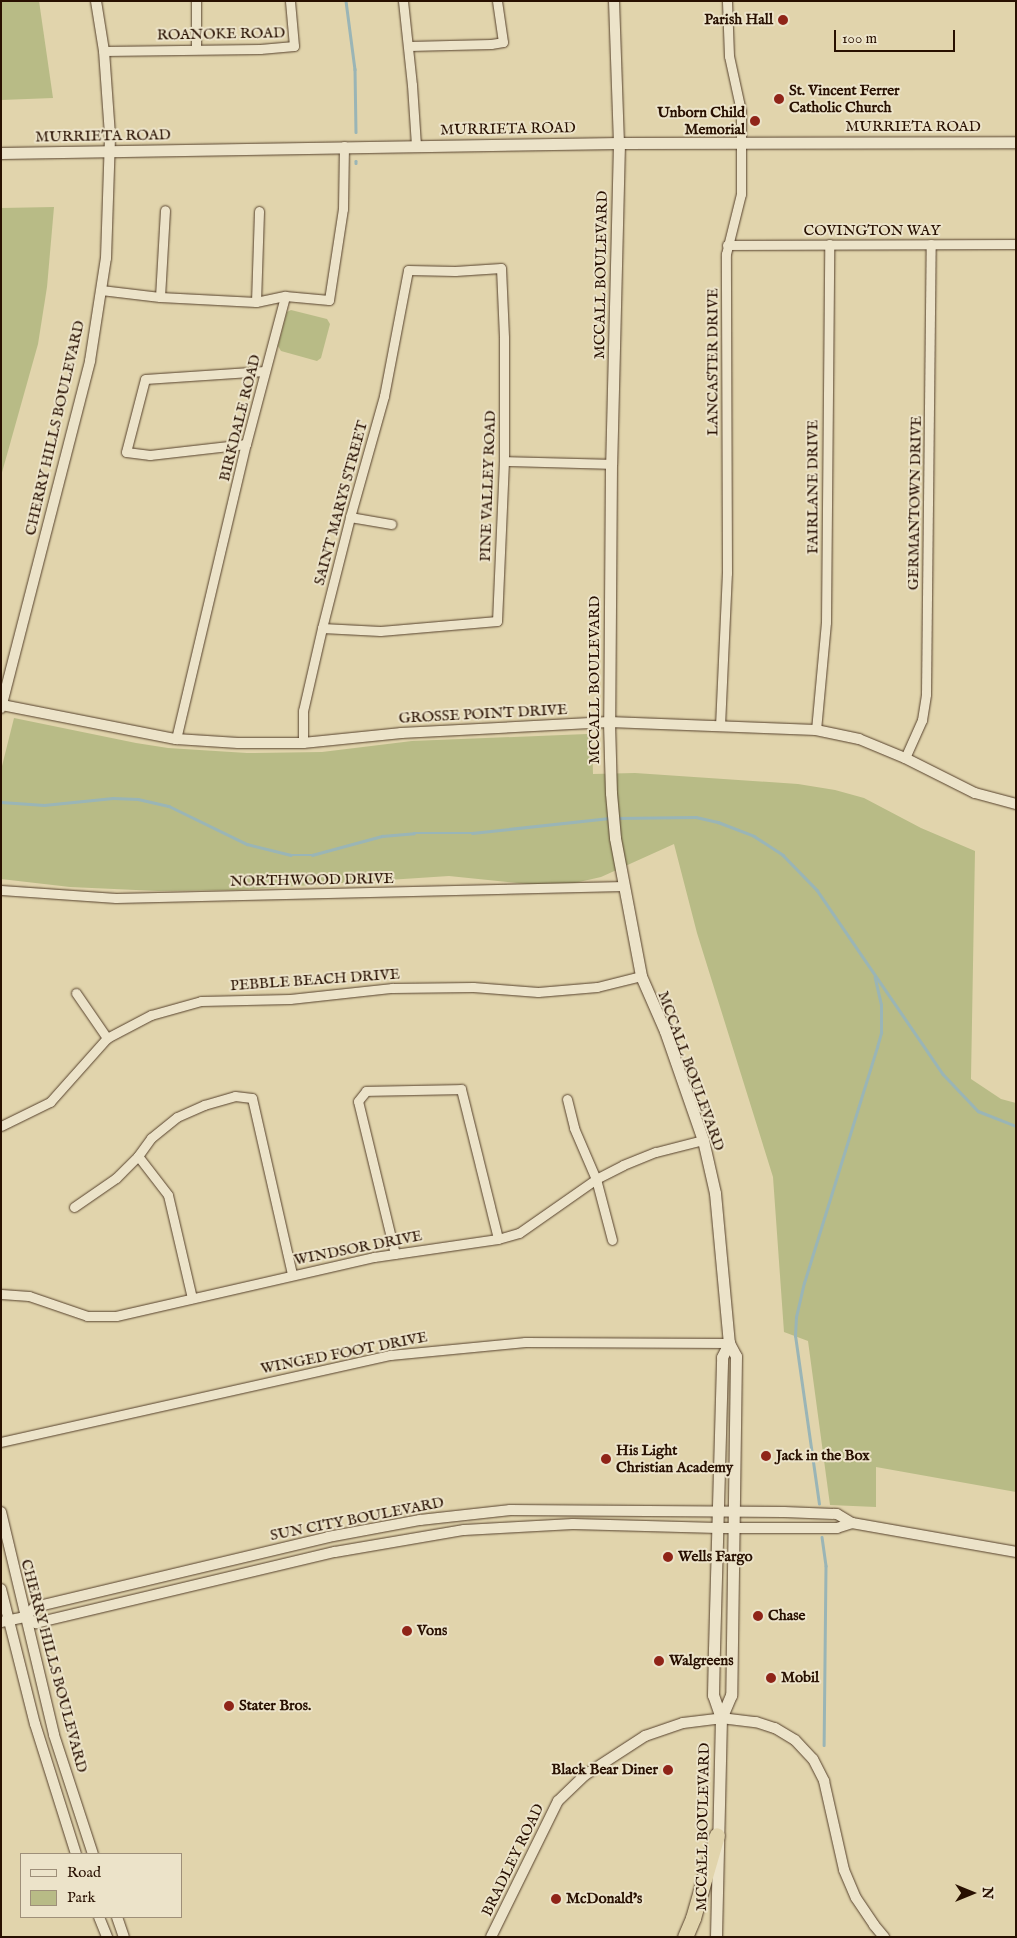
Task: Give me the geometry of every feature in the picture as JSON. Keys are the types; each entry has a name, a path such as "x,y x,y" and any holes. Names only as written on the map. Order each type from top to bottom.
{"highway":[{"path":"684,1937 693,1918 717,1835"}],"main road":[{"name":"MURRIETA ROAD","path":"1,153 416,145 1016,142"},
{"name":"MCCALL BOULEVARD","path":"619,143 611,464 608,722 615,838 641,976 665,1031 703,1140 715,1193 729,1343 736,1356 730,1695 721,1718 716,1937"},
{"name":"MCCALL BOULEVARD","path":"721,1718 713,1695 722,1357 729,1343"}],"street":[{"name":"CHERRY HILLS BOULEVARD","path":"2,706 90,361 101,290 109,226 110,151 109,101 96,1"},
{"path":"196,1 196,48"},
{"name":"ROANOKE ROAD","path":"104,51 196,48 260,50 294,46 290,1"},
{"path":"403,1 409,46 416,145"},
{"path":"409,46 503,42 497,1"},
{"name":"MCCALL BOULEVARD","path":"614,1 619,143"},
{"name":"LANCASTER DRIVE","path":"720,726 726,573 728,244 741,194 739,98 729,56 727,1"},
{"path":"101,290 160,297 256,302 285,296 329,300 343,209 344,146"},
{"path":"160,297 165,210"},
{"path":"256,302 259,211"},
{"name":"COVINGTON WAY","path":"728,244 1016,244"},
{"name":"FAIRLANE DRIVE","path":"816,730 826,622 829,244"},
{"name":"GERMANTOWN DRIVE","path":"905,758 922,720 926,694 931,244"},
{"name":"PINE VALLEY ROAD","path":"322,628 380,631 497,621 504,461 504,338 501,268 454,271 408,270"},
{"name":"SAINT MARYS STREET","path":"303,744 302,711 350,516 384,396 408,270"},
{"name":"BIRKDALE ROAD","path":"176,739 246,444 285,296"},
{"path":"246,444 150,455 126,452 144,379 266,371"},
{"path":"504,461 611,464"},
{"path":"350,516 391,524"},
{"name":"GROSSE POINT DRIVE","path":"2,706 176,739 238,744 303,744 401,733 608,722 816,730 859,739 905,758 975,793 1016,804"},
{"name":"NORTHWOOD DRIVE","path":"1,890 116,898 624,886"},
{"name":"PEBBLE BEACH DRIVE","path":"1,1126 50,1102 107,1038 152,1015 201,1001 290,999 392,988 473,987 538,992 597,987 641,976"},
{"path":"76,993 107,1038"},
{"path":"395,1254 358,1101 366,1091 461,1089 498,1239"},
{"path":"74,1207 116,1178 138,1156 150,1138 177,1116 204,1105 235,1096 252,1098 292,1274"},
{"path":"567,1099 574,1128 596,1178 612,1240"},
{"name":"WINDSOR DRIVE","path":"1,1294 29,1296 87,1316 116,1316 292,1274 395,1254 498,1239 519,1233 596,1178 656,1152 703,1140"},
{"path":"138,1156 168,1196 192,1298"},
{"name":"WINGED FOOT DRIVE","path":"1,1442 390,1355 525,1342 729,1343"},
{"name":"SUN CITY BOULEVARD","path":"5,1622 24,1617 35,1606 328,1537 420,1520 510,1510 734,1511 837,1514 852,1522 928,1534 1016,1552"},
{"name":"CHERRY HILLS BOULEVARD","path":"1,1512 24,1617 54,1735 93,1853"},
{"name":"SUN CITY BOULEVARD","path":"24,1617 36,1623 335,1552 438,1533 544,1524 718,1528 837,1528 852,1522"},
{"name":"CHERRY HILLS BOULEVARD","path":"1,1589 5,1622 76,1853"},
{"name":"BRADLEY ROAD","path":"491,1937 558,1802 585,1775 645,1736 683,1723 721,1718 756,1722 775,1728 795,1740 812,1759 824,1781 844,1870 856,1898 874,1926 884,1937"},
{"path":"99,1918 106,1937"},
{"path":"117,1918 124,1937"}],"green space":[{"path":"1,1 39,1 53,98 1,100"},
{"path":"54,207 47,287 38,344 1,476 1,208"},
{"path":"291,310 327,319 330,324 321,358 317,361 281,351 278,346 287,312"},
{"path":"14,718 168,748 247,753 322,752 412,741 587,734 592,738 593,774 635,773 798,784 835,790 864,798 921,828 975,851 971,1079 1001,1099 1016,1103 1016,1492 876,1467 876,1507 830,1505 808,1341 784,1332 773,1177 697,933 674,844 601,877 557,887 449,876 236,890 158,891 70,887 1,879 1,770"}],"waterway":[{"path":"346,1 355,69 356,132"},
{"path":"1,802 44,805 113,798 138,799 169,806 247,844 291,855 312,855 382,836 414,833 472,833 609,818"},
{"path":"617,818 696,817 718,822 754,836 783,855 817,890 943,1074 978,1111 1016,1126"},
{"path":"819,1504 795,1336 796,1317 804,1283 881,1033 881,1005 875,978"},
{"path":"822,1537 826,1566 824,1745"}],"place":[{"name":"Parish Hall","path":"783,20"},
{"name":"St. Vincent Ferrer Catholic Church","path":"779,99"},
{"name":"Unborn Child Memorial","path":"755,121"},
{"name":"Jack in the Box","path":"766,1456"},
{"name":"His Light Christian Academy","path":"606,1459"},
{"name":"Wells Fargo","path":"668,1557"},
{"name":"Chase","path":"758,1616"},
{"name":"Vons","path":"407,1631"},
{"name":"Walgreens","path":"659,1661"},
{"name":"Mobil","path":"771,1678"},
{"name":"Stater Bros.","path":"229,1706"},
{"name":"Black Bear Diner","path":"668,1770"},
{"name":"McDonald's","path":"556,1899"}]}
